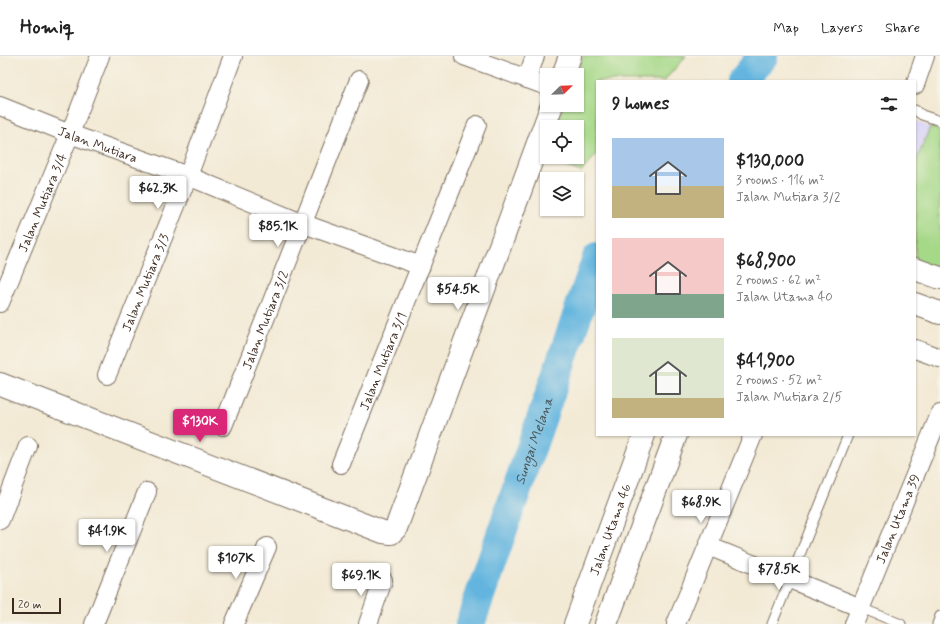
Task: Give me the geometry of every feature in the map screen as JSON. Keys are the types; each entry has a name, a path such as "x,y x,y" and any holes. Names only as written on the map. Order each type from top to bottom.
{"street":[{"name":"Jalan Mutiara 3/4","path":"0,303 70,134 100,56"},
{"name":"Jalan Mutiara 3/3","path":"107,375 188,176 233,56"},
{"path":"464,56 540,84"},
{"path":"527,79 535,56"},
{"path":"566,68 570,56"},
{"path":"916,82 925,56"},
{"name":"Jalan Mutiara 3/2","path":"223,426 304,224 359,80"},
{"name":"Jalan Mutiara","path":"0,106 70,134 188,176 304,224 421,266"},
{"path":"0,384 383,532 391,533 396,528 549,112"},
{"name":"Jalan Mutiara 3/1","path":"342,464 477,125"},
{"path":"916,269 940,278"},
{"path":"916,304 940,313"},
{"path":"916,348 940,358"},
{"name":"Jalan Utama 39","path":"858,616 940,414"},
{"name":"Jalan Utama 46","path":"575,624 644,436"},
{"path":"606,624 676,436"},
{"path":"676,624 753,436"},
{"path":"0,520 28,446"},
{"path":"94,624 147,492"},
{"path":"708,546 791,580 858,616"},
{"path":"234,624 267,547"},
{"path":"368,624 383,580"}],"lane":[{"path":"916,111 922,115 940,121"},
{"path":"772,624 791,580 848,436"},
{"path":"858,616 901,624"},
{"path":"936,624 940,616"}],"shaded area":[{"path":"916,121 930,127 916,162"}],"green space":[{"path":"583,56 686,56 665,80 596,80 596,155 581,172 558,164 584,164 584,120 558,120 561,112 584,112 584,68 579,68"},
{"path":"930,127 940,131 940,271 916,261 916,162"}],"waterway":[{"name":"Sungai Melana","path":"743,80 763,56"},
{"name":"Sungai Melana","path":"470,624 596,261"}]}
